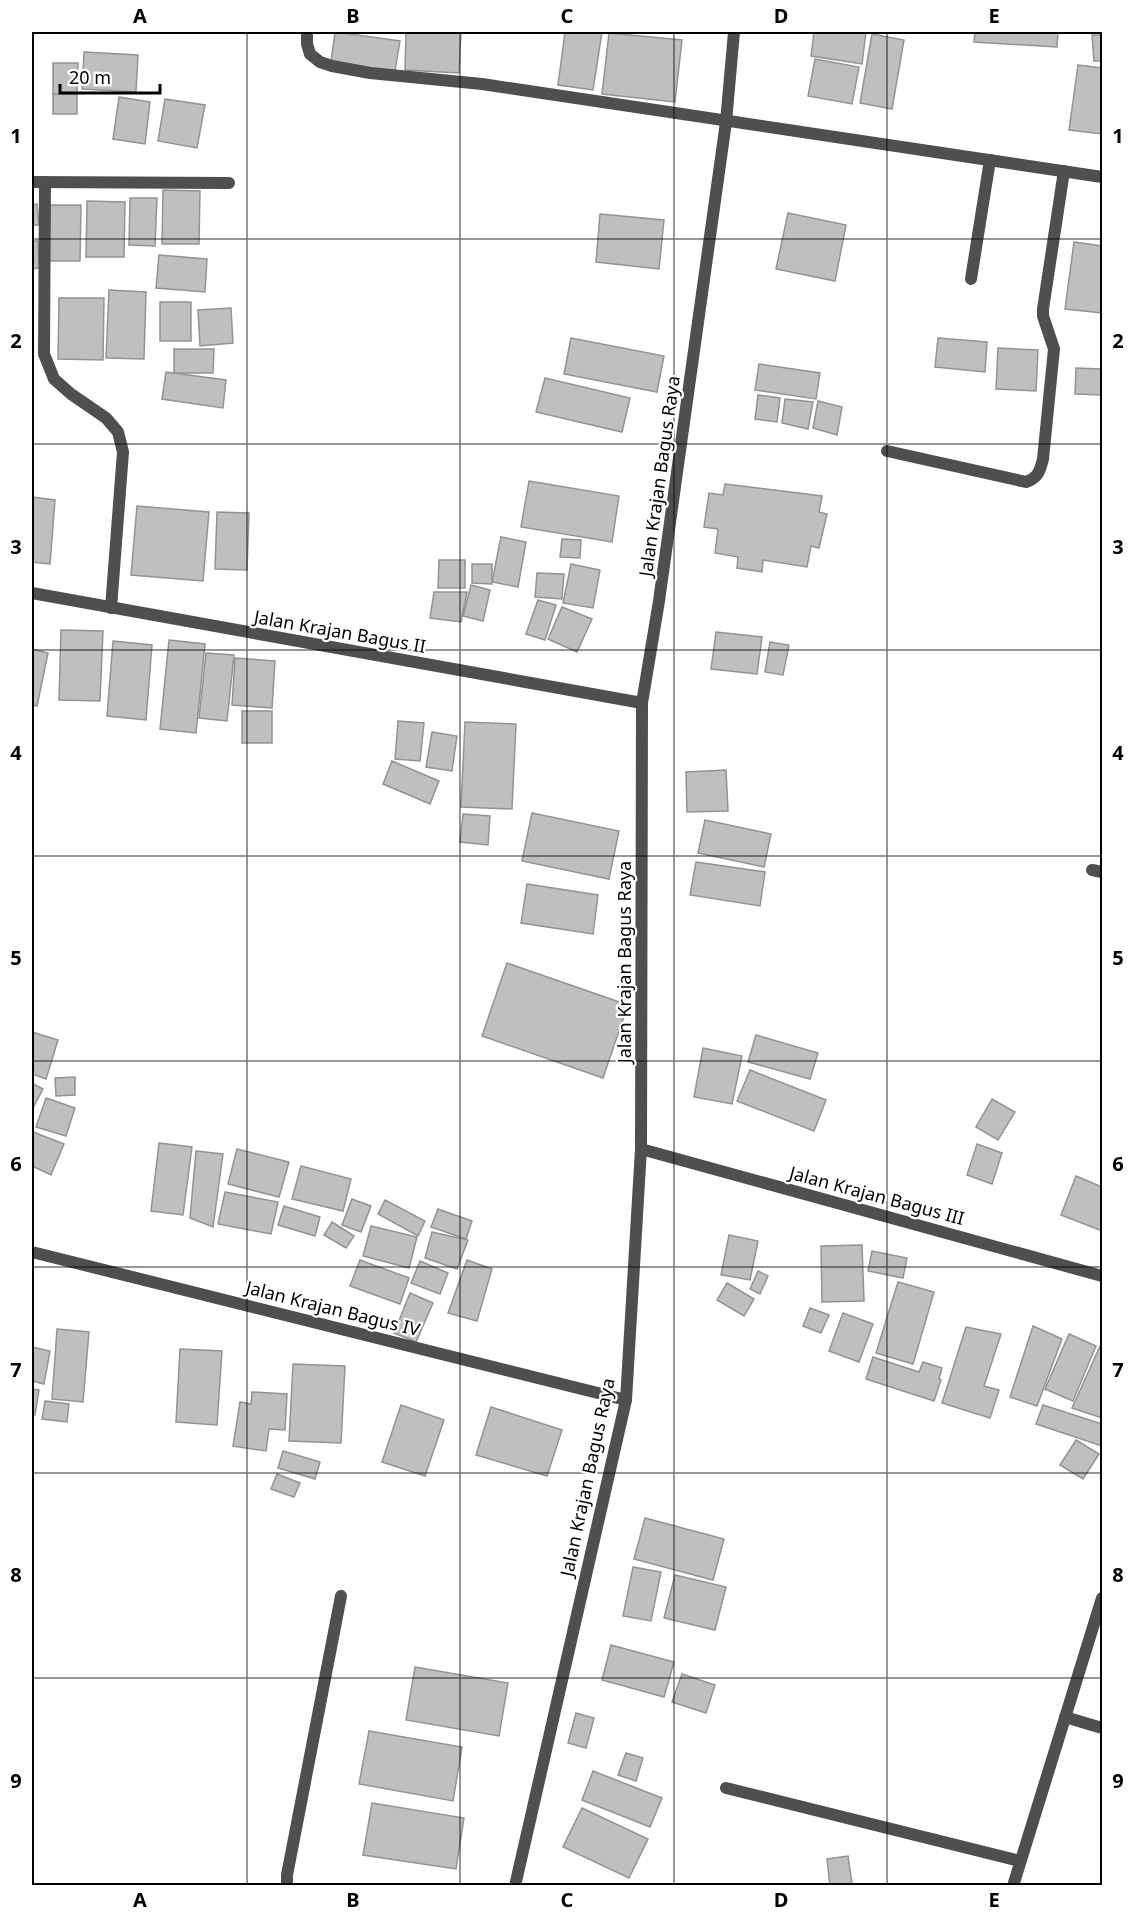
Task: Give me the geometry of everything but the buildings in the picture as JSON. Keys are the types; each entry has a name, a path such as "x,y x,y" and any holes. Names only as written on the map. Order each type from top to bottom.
{"street":[{"path":"307,32 310,54 320,62 370,73 482,84 1102,177"},
{"name":"Jalan Krajan Bagus Raya","path":"515,1886 626,1400 641,1149 642,703 659,601 726,122 734,32"},
{"path":"971,279 990,160"},
{"path":"887,451 1026,482 1034,480 1040,472 1054,349 1043,316 1043,309 1064,171"},
{"path":"32,182 229,183"},
{"path":"45,182 44,354 54,379 71,394 106,418 118,432 123,452 111,608"},
{"name":"Jalan Krajan Bagus II","path":"32,593 642,703"},
{"name":"Jalan Krajan Bagus III","path":"641,1149 1102,1276"},
{"name":"Jalan Krajan Bagus IV","path":"32,1252 626,1400"},
{"path":"287,1886 286,1875 340,1596"},
{"path":"1013,1886 1102,1598"},
{"path":"1065,1718 1102,1728"},
{"path":"726,1788 1020,1861"}]}
